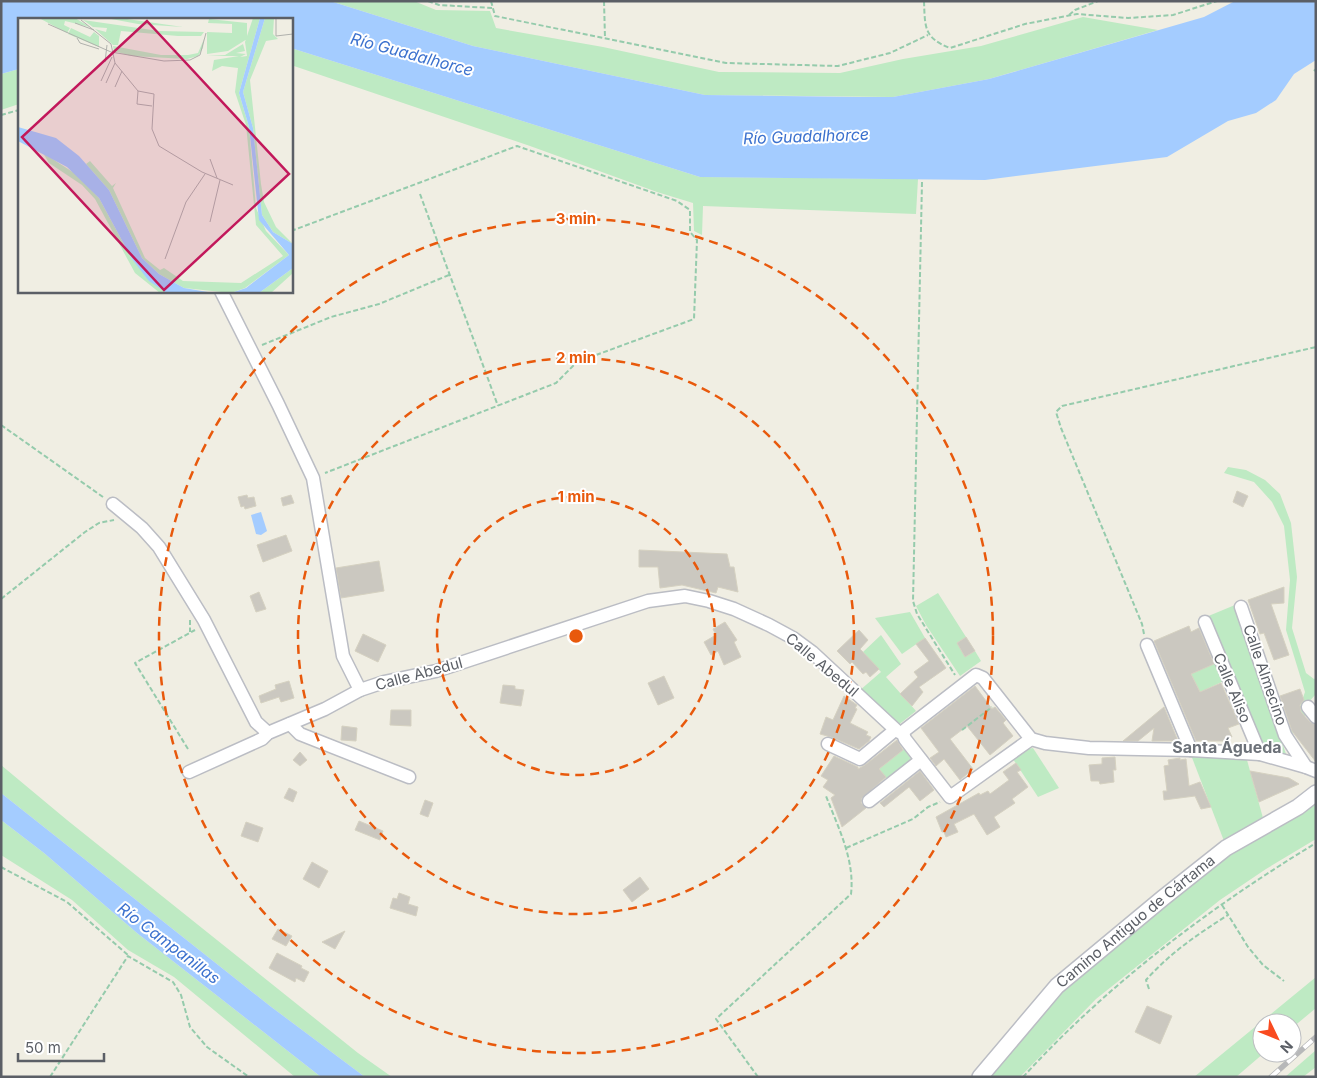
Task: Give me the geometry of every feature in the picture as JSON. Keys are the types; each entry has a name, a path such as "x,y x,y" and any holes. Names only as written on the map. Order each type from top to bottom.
{"street":[{"name":"Calle Abedul","path":"222,292 312,478 343,656 360,690"},
{"path":"108,501 142,528 159,547 204,620 256,722 268,733"},
{"name":"Calle Abedul","path":"189,772 262,739 268,733 325,709 360,690 384,682 436,671 471,661 648,601 685,596 734,609 794,638 812,652 899,732 950,797"},
{"name":"Calle Almecino","path":"1241,608 1285,735 1311,769"},
{"name":"Calle Aliso","path":"1205,622 1260,754"},
{"path":"1147,645 1191,750"},
{"path":"828,744 860,759 899,732 905,730 976,675 980,676 1032,739 1045,743 1089,748 1191,750 1260,754 1311,769"},
{"path":"290,724 300,734 409,777"},
{"path":"950,797 1032,739"},
{"path":"869,801 921,760"},
{"name":"Camino Antiguo de Cártama","path":"980,1077 1064,980 1226,848 1298,807 1316,793"}],"path":[{"path":"428,1 439,5 493,8"},
{"path":"492,1 495,16 726,63 838,66 890,53 928,35"},
{"path":"604,1 604,38"},
{"path":"924,1 928,35 936,43 950,48 1026,24 1077,14 1128,18 1173,16 1217,1"},
{"path":"1066,16 1075,10 1098,1"},
{"path":"1,115 18,110"},
{"path":"292,231 517,146 677,201 690,210 690,232 697,240 694,320 577,362 556,383 312,478"},
{"path":"922,182 913,601 917,614 954,674 963,685"},
{"path":"420,194 498,406"},
{"path":"250,349 331,317 379,304 450,275"},
{"path":"1147,645 1142,624 1060,428 1056,412 1062,406 1316,347"},
{"path":"1,425 108,501"},
{"path":"1,599 99,523 115,519 121,523"},
{"path":"190,613 190,632"},
{"path":"188,749 135,663 197,629"},
{"path":"962,730 1000,700"},
{"path":"758,1077 716,1019 851,894 852,880 846,848 826,796"},
{"path":"846,848 913,819 928,807 950,797"},
{"path":"1023,1077 1099,1001 1189,928 1266,873 1316,843"},
{"path":"1,867 67,902 128,956 173,982 181,995 190,1028 207,1047 249,1077"},
{"path":"1222,905 1248,947 1263,965 1284,981"},
{"path":"1149,989 1146,980 1162,963 1200,933 1228,915"},
{"path":"50,1077 128,956"}],"green space":[{"path":"330,1 414,1 436,10 490,11 496,28 603,47 719,72 840,73 903,59 981,46 1083,17 1158,30 989,79 893,97 705,95 473,46"},
{"path":"292,48 700,177 918,179 916,214 703,206 702,235 694,231 693,203 292,65"},
{"path":"18,69 18,104 1,110 1,74"},
{"path":"1228,467 1246,470 1265,480 1280,494 1291,523 1297,577 1292,628 1306,673 1314,679 1316,678 1316,694 1307,704 1304,713 1306,714 1296,734 1291,732 1305,692 1286,630 1290,580 1284,526 1272,502 1254,482 1224,473"},
{"path":"938,593 966,637 957,643 965,657 975,651 981,661 960,676 926,625 916,606"},
{"path":"1235,605 1286,754 1267,750 1263,747 1206,617"},
{"path":"910,612 925,638 902,654 875,618"},
{"path":"881,635 901,664 886,677 916,711 897,726 859,691 881,672 863,652"},
{"path":"1216,662 1224,681 1200,692 1191,674"},
{"path":"1033,748 1059,788 1038,797 1013,759 1027,749"},
{"path":"904,749 913,762 889,781 879,769"},
{"path":"1191,755 1247,760 1263,818 1224,841"},
{"path":"1,765 358,1053 392,1077 365,1077 270,1006 1,793"},
{"path":"1316,801 1316,839 1220,900 1096,999 1020,1077 986,1077 1062,990 1224,857"},
{"path":"1,820 44,853 137,933 321,1077 295,1077 174,977 128,950 72,900 1,855"},
{"path":"1316,977 1316,1008 1302,1020 1302,1013 1272,1013"},
{"path":"1252,1029 1252,1063 1236,1077 1194,1077"},
{"path":"1316,1050 1316,1067 1303,1077 1285,1077 1302,1063"}],"water":[{"name":"Río Guadalhorce","path":"1,1 330,1 473,46 705,95 893,97 989,79 1204,17 1235,1 1316,1 1316,60 1294,74 1276,100 1256,113 1228,121 1167,157 985,180 700,177 292,48 292,18 18,18 18,69 1,74"},
{"path":"261,512 267,531 261,535 256,534 251,515"},
{"name":"Río Campanillas","path":"1,793 270,1006 365,1077 321,1077 137,933 44,853 1,820"}],"building":[{"path":"1237,491 1248,496 1243,507 1233,502"},
{"path":"247,495 248,498 254,497 256,506 245,509 244,506 241,507 238,497"},
{"path":"291,495 294,503 283,506 281,498"},
{"path":"286,535 292,551 263,562 257,545"},
{"path":"639,550 727,554 730,567 734,567 738,592 718,587 716,593 682,585 660,588 658,567 639,567"},
{"path":"379,561 384,591 341,598 336,568"},
{"path":"1284,587 1284,603 1271,604 1289,655 1274,660 1264,633 1260,634 1248,600"},
{"path":"259,592 266,609 256,612 250,596"},
{"path":"725,622 737,640 734,642 741,657 724,665 718,651 711,655 704,642 716,635 713,629"},
{"path":"1189,626 1191,632 1199,628 1214,664 1191,674 1200,692 1221,683 1239,724 1228,728 1232,737 1223,741 1196,741 1154,641"},
{"path":"859,630 868,640 860,649 879,669 870,677 866,672 863,674 852,662 850,664 837,651"},
{"path":"363,634 386,645 378,662 355,651"},
{"path":"966,637 975,651 965,657 957,643"},
{"path":"925,638 946,668 919,687 923,692 912,706 900,694 918,677 914,672 929,661 916,644"},
{"path":"664,676 674,698 658,705 648,683"},
{"path":"289,681 294,698 281,702 279,697 261,703 259,696 276,689 275,685"},
{"path":"503,685 515,686 515,689 524,690 521,706 500,703"},
{"path":"975,686 992,709 995,707 1006,720 1003,723 1013,736 990,755 967,726 950,739 973,769 960,780 944,759 936,766 930,758 939,752 921,728"},
{"path":"1300,689 1304,700 1300,705 1301,712 1310,722 1316,725 1316,762 1292,731 1280,696"},
{"path":"844,696 857,705 850,723 868,732 866,735 871,737 859,749 820,734 826,717 833,720"},
{"path":"1164,707 1178,741 1152,741 1154,728 1138,741 1123,741"},
{"path":"391,710 411,710 411,726 390,725"},
{"path":"342,726 357,728 356,741 341,740"},
{"path":"897,740 903,750 879,769 886,777 862,798 861,803 866,808 842,827 831,798 835,795 823,787 828,780 821,776 834,756 858,767 858,769"},
{"path":"300,752 307,760 300,766 293,760"},
{"path":"1115,757 1116,770 1113,770 1114,782 1100,784 1099,781 1091,781 1089,765 1102,764 1102,758"},
{"path":"1180,758 1180,760 1186,759 1189,786 1200,782 1211,807 1201,809 1195,796 1164,800 1163,791 1167,791 1164,766 1169,765 1168,760"},
{"path":"1016,763 1021,770 1017,772 1028,787 1012,799 1015,803 994,817 1000,827 987,835 974,814 954,824 958,832 946,837 936,817 979,793 980,795 988,791 990,794 1009,780 1003,772"},
{"path":"920,771 934,790 920,801 909,787 884,807 880,803"},
{"path":"1250,771 1289,778 1299,784 1259,802"},
{"path":"289,788 297,792 293,802 284,798"},
{"path":"425,800 433,803 428,817 420,814"},
{"path":"359,821 383,831 380,840 355,830"},
{"path":"246,822 263,828 258,842 241,836"},
{"path":"312,862 328,871 319,888 303,879"},
{"path":"640,877 649,889 632,902 623,890"},
{"path":"399,893 410,897 408,904 418,907 416,916 390,908 393,898 397,899"},
{"path":"278,929 292,936 286,946 272,939"},
{"path":"345,931 335,949 322,942"},
{"path":"277,953 302,966 301,968 309,972 304,982 296,978 295,982 269,968"},
{"path":"1147,1006 1172,1016 1160,1044 1135,1032"}],"railway":[{"path":"1271,1077 1316,1037"}],"district":[{"name":"Santa Águeda","path":"1227,747"}]}
